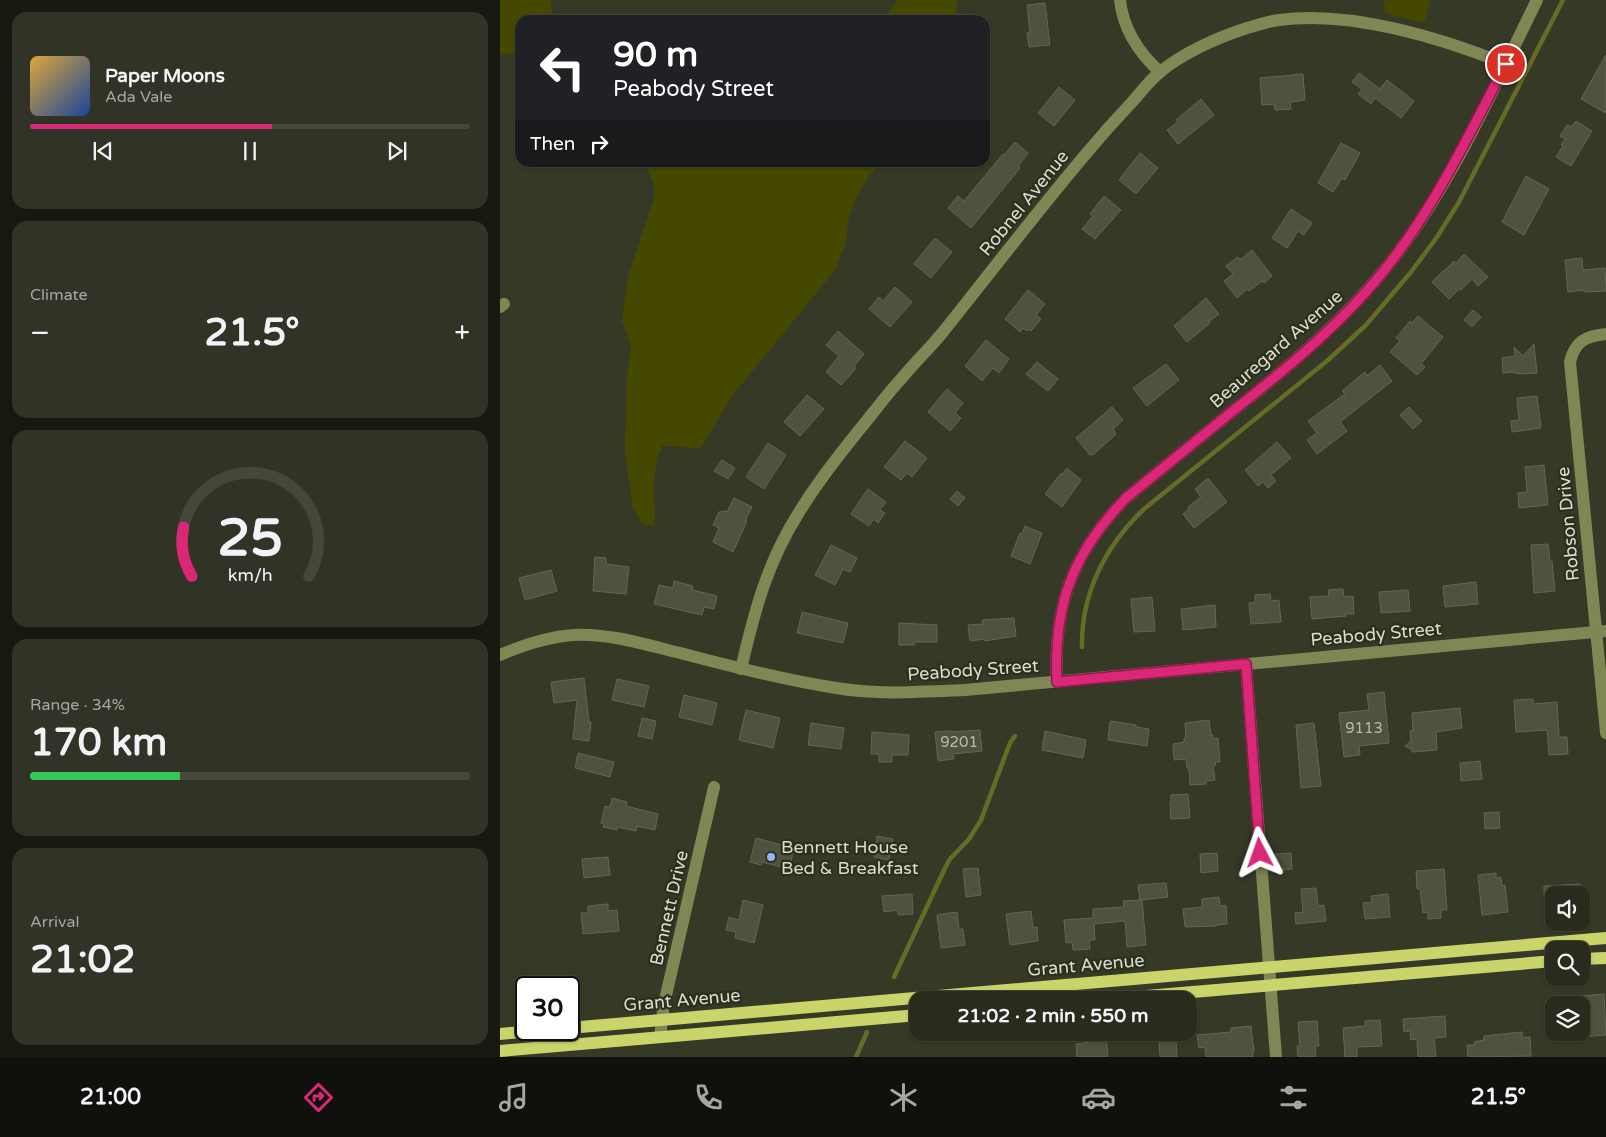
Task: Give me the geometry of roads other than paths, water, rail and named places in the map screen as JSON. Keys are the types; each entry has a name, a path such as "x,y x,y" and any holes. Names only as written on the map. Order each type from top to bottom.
{"main road":[{"name":"Grant Avenue","path":"580,1027 1606,938"},
{"path":"1590,959 1606,958"},
{"name":"Grant Avenue","path":"1197,991 1545,963"},
{"name":"Grant Avenue","path":"500,1051 909,1017"},
{"path":"500,1034 515,1033"}],"street":[{"path":"1120,0 1125,22 1135,42 1150,63 1160,72"},
{"name":"Beauregard Avenue","path":"1057,682 1056,651 1059,618 1073,576 1090,542 1106,519 1126,498 1278,375 1358,301 1390,264 1432,204 1451,171 1537,0"},
{"name":"Robnel Avenue","path":"741,669 755,612 778,548 821,480 901,379 938,338 1058,187 1160,72 1178,60 1223,37 1277,20 1296,18 1336,19 1364,23 1405,32 1479,53 1506,64"},
{"name":"Robson Drive","path":"1606,334 1587,338 1579,343 1572,353 1570,362 1601,631 1606,733"},
{"name":"Peabody Street","path":"500,655 541,640 571,635 589,635 629,640 741,669 836,688 882,693 965,690 1601,631"},
{"path":"1246,664 1276,1057"},
{"name":"Bennett Drive","path":"660,1037 664,1004 714,787"}],"waterway":[{"path":"1082,647 1083,627 1091,589 1107,554 1130,523 1144,509 1327,361 1366,325 1411,272 1437,237 1459,202 1563,0"},
{"path":"894,977 946,866 969,839 981,820 1010,743 1015,736"},
{"path":"856,1057 867,1032"}],"place":[{"name":"Bennett House Bed & Breakfast","path":"771,857"}]}
